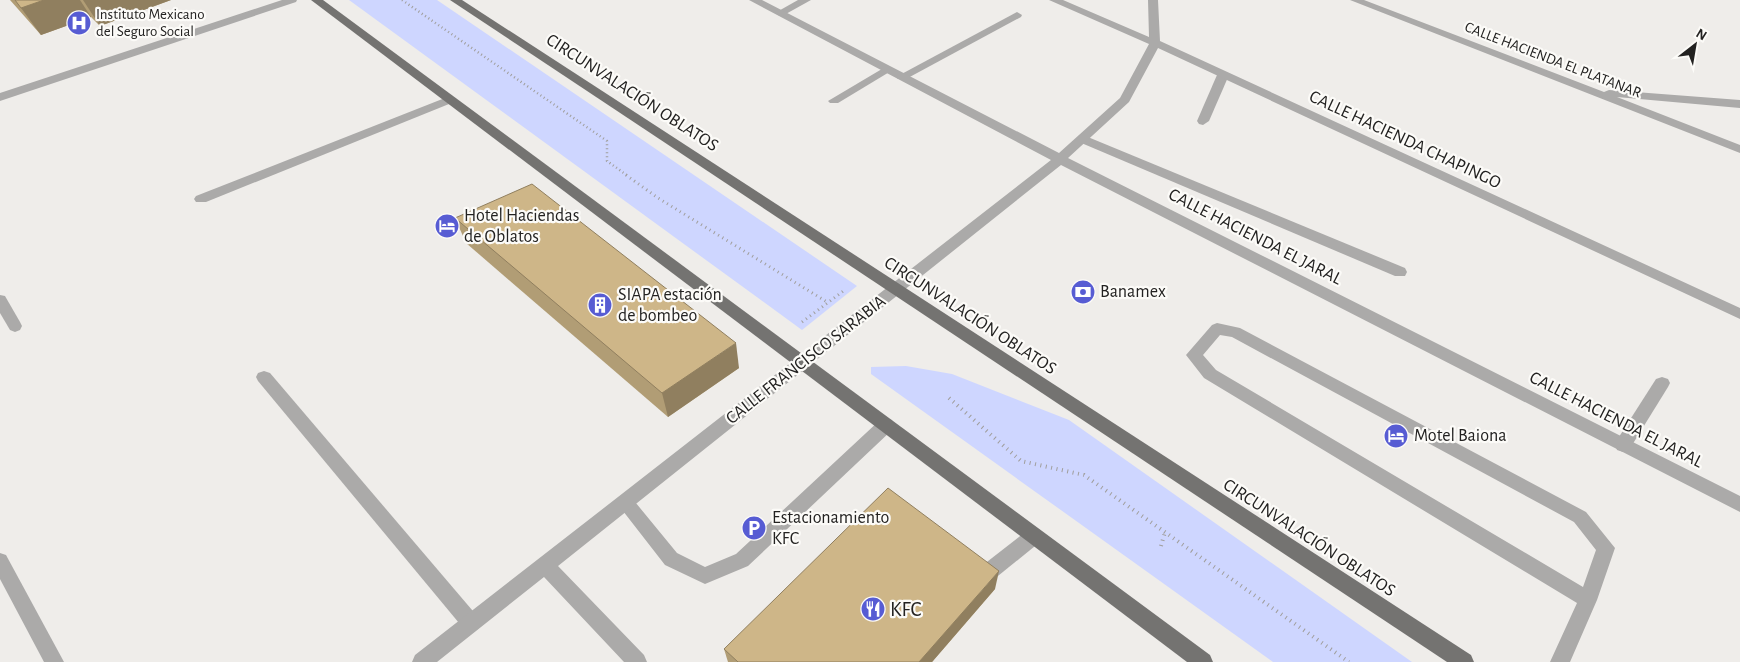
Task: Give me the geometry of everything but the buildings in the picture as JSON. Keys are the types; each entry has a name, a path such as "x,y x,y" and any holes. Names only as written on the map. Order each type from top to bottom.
{"main road":[{"path":"316,0 1203,662"},
{"name":"CIRCUNVALACIÓN OBLATOS","path":"456,0 1464,662"}],"street":[{"path":"0,97 292,0"},
{"name":"CALLE HACIENDA EL JARAL","path":"754,0 1060,159 1740,504"},
{"path":"780,13 806,0"},
{"name":"CALLE HACIENDA CHAPINGO","path":"1054,0 1223,74 1740,314"},
{"path":"1153,0 1155,43"},
{"name":"CALLE HACIENDA EL PLATANAR","path":"1355,0 1740,149"},
{"path":"902,77 1017,15"},
{"name":"CALLE FRANCISCO SARABIA","path":"422,662 1060,159 1125,100 1155,43"},
{"path":"834,101 887,69"},
{"path":"1203,121 1223,74"},
{"path":"1593,92 1740,104"},
{"path":"201,199 450,100"},
{"path":"1082,139 1400,272"},
{"path":"0,300 15,326"},
{"path":"1560,662 1588,600 1606,548 1580,517 1235,332 1217,330 1194,355 1210,374 1588,600"},
{"path":"264,377 439,582 471,623"},
{"path":"1623,445 1662,383"},
{"path":"625,502 671,559 705,576 742,560 886,425"},
{"path":"981,578 1034,536"},
{"path":"0,561 54,662"},
{"path":"545,565 637,662"}],"path":[{"path":"402,0 607,141 607,161 651,192 827,302"},
{"path":"802,322 869,272"},
{"path":"950,398 1022,461 1084,475 1349,662"},
{"path":"1161,546 1165,532"}],"shaded area":[{"path":"349,0 437,0 857,286 802,330"},
{"path":"906,366 952,374 1069,420 1412,662 1273,662 871,374 871,367"}],"place":[{"name":"Instituto Mexicano del Seguro Social","path":"79,23"},
{"name":"Hotel Haciendas de Oblatos","path":"447,226"},
{"name":"Banamex","path":"1083,292"},
{"name":"SIAPA estación de bombeo","path":"600,305"},
{"name":"Motel Baiona","path":"1396,436"},
{"name":"Estacionamiento KFC","path":"754,528"},
{"name":"KFC","path":"873,609"}]}
